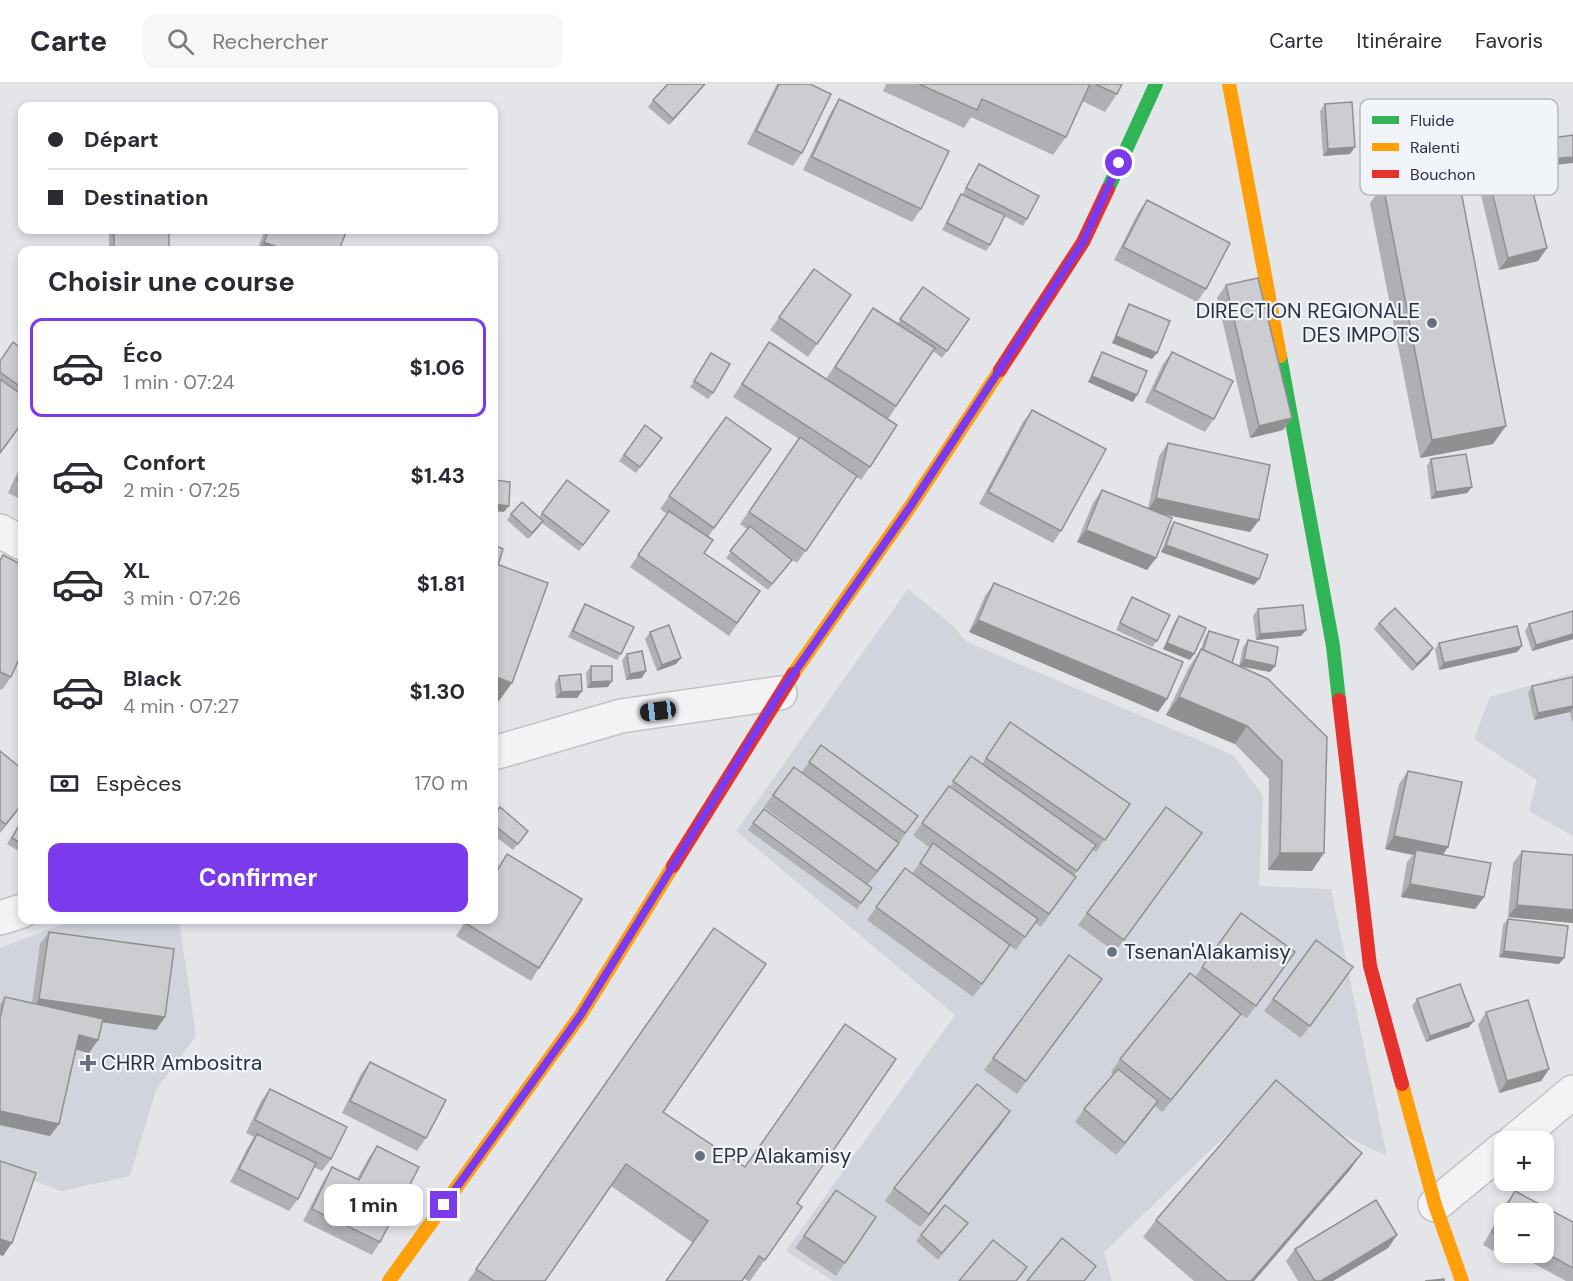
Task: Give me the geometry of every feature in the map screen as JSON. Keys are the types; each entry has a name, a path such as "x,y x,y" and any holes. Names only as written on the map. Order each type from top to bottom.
{"main road":[{"path":"389,1281 580,1016 780,693 910,507 1083,242 1155,84"},
{"path":"1229,84 1333,646 1370,966 1435,1206 1462,1281"}],"street":[{"path":"0,531 18,541"},
{"path":"498,752 621,716 780,693"},
{"path":"0,918 18,912"},
{"path":"1526,1131 1573,1092"},
{"path":"1435,1206 1494,1156"}],"shaded area":[{"name":"Tsenan'Alakamisy","path":"908,589 952,625 967,642 1233,755 1263,796 1259,886 1331,889 1387,1156 1265,1098 1104,1252 1112,1281 833,1281 786,1251 955,1015 736,831"},
{"path":"1573,673 1573,836 1529,811 1537,780 1474,739 1490,697"},
{"name":"CHRR Ambositra","path":"63,924 180,924 196,1036 156,1090 130,1176 61,1191 0,1167 0,948"}],"building":[{"path":"668,84 705,84 673,119 653,100"},
{"path":"779,84 810,84 831,94 802,153 756,131"},
{"path":"919,84 1090,84 1066,137 982,99 977,110"},
{"path":"1095,84 1122,84 1117,94"},
{"path":"839,99 949,151 921,209 812,157"},
{"path":"1352,102 1355,147 1328,149 1325,104"},
{"path":"1573,135 1573,157 1558,158 1558,137"},
{"path":"979,164 1039,196 1027,219 966,188"},
{"path":"961,194 1005,215 990,245 947,223"},
{"name":"DIRECTION REGIONALE DES IMPOTS","path":"1385,195 1462,195 1506,426 1432,440"},
{"path":"1493,195 1534,195 1547,248 1508,258"},
{"path":"1147,200 1230,243 1206,289 1123,247"},
{"path":"114,234 169,234 169,246 114,246"},
{"path":"267,234 345,234 341,246 274,246 264,242"},
{"path":"814,269 851,295 817,344 779,317"},
{"path":"1258,278 1292,418 1259,426 1226,285"},
{"path":"923,287 969,319 947,351 900,319"},
{"path":"1129,304 1170,321 1157,353 1116,336"},
{"path":"873,308 935,348 896,406 835,367"},
{"path":"13,342 18,346 18,385 0,372 0,361"},
{"path":"769,342 897,425 870,467 742,384"},
{"path":"1102,352 1147,371 1137,395 1092,376"},
{"path":"1172,352 1233,381 1214,419 1154,390"},
{"path":"711,353 730,364 713,393 694,381"},
{"path":"0,379 18,392 18,428 0,453"},
{"path":"1032,410 1106,449 1061,531 988,492"},
{"path":"726,417 771,449 714,528 669,496"},
{"path":"645,425 662,438 640,467 624,455"},
{"path":"800,437 857,476 806,551 749,512"},
{"path":"1168,443 1270,465 1259,520 1156,498"},
{"path":"1466,454 1472,487 1436,492 1431,459"},
{"path":"498,480 510,482 509,506 498,505"},
{"path":"567,480 609,511 583,545 542,513"},
{"path":"1102,490 1172,518 1156,558 1086,530"},
{"path":"522,502 543,521 532,533 511,514"},
{"path":"669,511 713,540 704,553 760,591 737,623 638,555"},
{"path":"1174,522 1268,555 1259,579 1166,545"},
{"path":"750,526 792,560 772,584 730,551"},
{"path":"498,547 503,549 498,565"},
{"path":"3,555 18,563 18,661 11,677 0,672 0,561"},
{"path":"498,564 548,583 512,683 498,678"},
{"path":"994,583 1183,662 1167,699 978,620"},
{"path":"1132,597 1170,615 1157,641 1120,623"},
{"path":"585,604 634,627 621,654 573,631"},
{"path":"1303,605 1306,630 1260,634 1258,609"},
{"path":"1395,608 1433,648 1417,664 1379,623"},
{"path":"1573,611 1573,634 1536,645 1529,624"},
{"path":"1179,616 1206,628 1194,654 1167,643"},
{"path":"669,625 681,658 662,665 650,632"},
{"path":"1517,626 1522,646 1444,663 1439,643"},
{"path":"1209,631 1239,640 1232,663 1203,650"},
{"path":"1248,640 1278,647 1275,666 1244,659"},
{"path":"1201,649 1268,679 1327,737 1324,853 1280,853 1282,761 1247,726 1179,697"},
{"path":"642,651 646,671 630,674 627,654"},
{"path":"591,666 612,666 612,681 591,682"},
{"path":"581,674 582,691 561,692 559,676"},
{"path":"1573,677 1573,706 1538,713 1532,686"},
{"path":"1010,722 1130,804 1105,840 986,758"},
{"path":"821,745 918,816 905,833 809,762"},
{"path":"0,751 18,766 18,809 6,824 0,820"},
{"path":"971,756 1096,845 1077,871 953,781"},
{"path":"794,767 899,843 877,871 773,795"},
{"path":"1408,771 1462,782 1448,847 1394,836"},
{"path":"949,786 1076,877 1049,914 922,823"},
{"path":"500,807 528,831 518,844 498,828"},
{"path":"1166,807 1202,833 1124,940 1087,913"},
{"path":"764,809 872,888 861,903 753,823"},
{"path":"18,827 18,842 12,838"},
{"path":"933,843 1038,919 1025,937 920,863"},
{"path":"1416,850 1491,863 1484,897 1410,884"},
{"path":"1522,851 1573,855 1573,910 1517,905"},
{"path":"507,854 582,899 539,968 467,924 498,924 498,869"},
{"path":"905,868 1010,945 982,984 876,907"},
{"path":"1241,913 1295,952 1256,1006 1202,967"},
{"path":"1508,919 1568,926 1564,958 1504,951"},
{"path":"714,928 766,964 663,1112 745,1167 845,1024 896,1059 797,1203 802,1207 765,1260 759,1256 742,1281 666,1281 708,1221 626,1164 545,1281 494,1281 476,1269"},
{"path":"49,932 174,949 165,1017 39,999"},
{"path":"1316,940 1353,967 1310,1026 1273,999"},
{"path":"1069,955 1102,979 1026,1081 993,1058"},
{"path":"1190,973 1241,1014 1171,1100 1120,1059"},
{"path":"1460,984 1474,1021 1430,1036 1417,999"},
{"path":"5,997 103,1019 98,1040 79,1035 59,1124 0,1111 0,1018"},
{"path":"1528,1000 1549,1069 1507,1081 1486,1012"},
{"path":"370,1062 446,1100 426,1138 350,1101"},
{"path":"1118,1069 1158,1101 1125,1143 1084,1109"},
{"path":"1276,1080 1362,1153 1251,1281 1227,1281 1156,1220"},
{"path":"977,1084 1010,1111 929,1214 894,1188"},
{"path":"270,1089 347,1127 331,1159 255,1120"},
{"path":"257,1134 316,1163 298,1199 239,1169"},
{"path":"377,1146 419,1167 380,1242 312,1209 332,1167 359,1180"},
{"path":"0,1161 36,1173 12,1243 0,1239"},
{"path":"836,1190 876,1217 845,1263 804,1236"},
{"path":"1515,1191 1537,1203 1508,1203"},
{"path":"1376,1200 1397,1235 1321,1281 1315,1281 1295,1249"},
{"path":"945,1205 968,1223 942,1253 921,1235"},
{"path":"1554,1212 1573,1222 1573,1268 1554,1258"},
{"path":"1062,1238 1096,1266 1084,1281 1027,1281"},
{"path":"993,1240 1027,1267 1016,1281 959,1281"}],"traffic: fast":[{"path":"1108,189 1156,84"},
{"path":"1280,356 1333,646 1339,700"}],"traffic: slow":[{"path":"1229,84 1280,356"},
{"path":"793,674 910,507 1000,370"},
{"path":"389,1281 580,1016 673,866"},
{"path":"1402,1084 1435,1205 1462,1281"}],"traffic: jam":[{"path":"1000,370 1083,242 1108,189"},
{"path":"673,866 793,674"},
{"path":"1339,700 1370,966 1402,1084"}],"place":[{"name":"DIRECTION REGIONALE DES IMPOTS","path":"1432,323"},
{"name":"Tsenan'Alakamisy","path":"1112,952"},
{"name":"CHRR Ambositra","path":"88,1063"},
{"name":"EPP Alakamisy","path":"700,1156"}],"route":[{"path":"444,1205 580,1016 780,693 910,507 1083,242 1119,163"}]}
